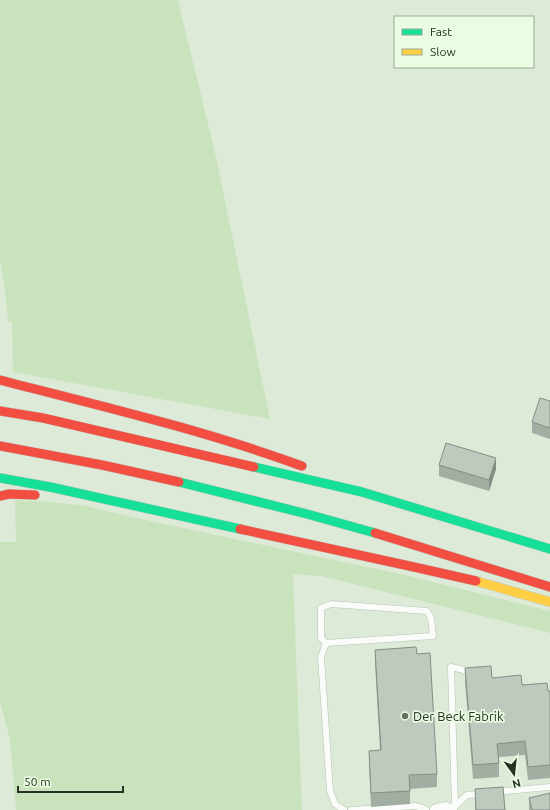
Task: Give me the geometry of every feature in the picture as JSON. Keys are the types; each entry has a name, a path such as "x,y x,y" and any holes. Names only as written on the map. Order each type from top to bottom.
{"highway":[{"path":"0,380 17,383 141,416 266,453 313,470 362,492"},
{"path":"0,411 43,418 362,492 512,536 550,550"},
{"path":"0,446 50,454 273,505 356,528 550,587"},
{"path":"0,478 360,556 420,567 499,587 550,602"},
{"path":"0,496 9,494 32,494 161,512"}],"street":[{"path":"436,810 445,808 452,809"}],"lane":[{"path":"331,604 427,611 431,618 433,636 326,643 321,638 320,608 331,604"},
{"path":"326,643 321,657 330,791 335,804 344,810"},
{"path":"452,809 451,667 479,674"},
{"path":"452,809 467,795 550,787"},
{"path":"352,810 414,806 426,810"}],"green space":[{"path":"0,0 178,0 216,157 270,419 13,372 12,323 8,322 0,259"},
{"path":"15,500 86,506 405,575 550,611 550,633 321,576 293,574 302,810 16,810 10,740 0,702 0,542 16,542"}],"building":[{"path":"540,398 550,401 550,428 532,422"},
{"path":"446,443 496,458 489,480 439,465"},
{"name":"Der Beck Fabrik","path":"416,647 417,654 430,653 437,774 409,775 410,791 371,793 369,751 381,750 375,650"},
{"path":"491,666 492,678 521,675 522,685 547,683 548,691 550,691 550,765 528,767 525,741 497,744 499,763 473,765 465,668"},
{"path":"503,787 505,810 476,810 475,789"},
{"path":"550,793 550,810 532,810 529,798"}],"traffic: fast":[{"path":"254,467 362,492 550,549"},
{"path":"0,478 50,487 240,529"},
{"path":"179,482 307,514 375,533"}],"traffic: slow":[{"path":"476,581 550,602"}],"traffic: jam":[{"path":"0,380 190,430 302,466"},
{"path":"0,411 43,418 254,467"},
{"path":"0,446 102,465 179,482"},
{"path":"0,496 9,494 35,495"},
{"path":"240,529 476,581"},
{"path":"375,533 550,587"}],"place":[{"name":"Der Beck Fabrik","path":"405,716"}]}
